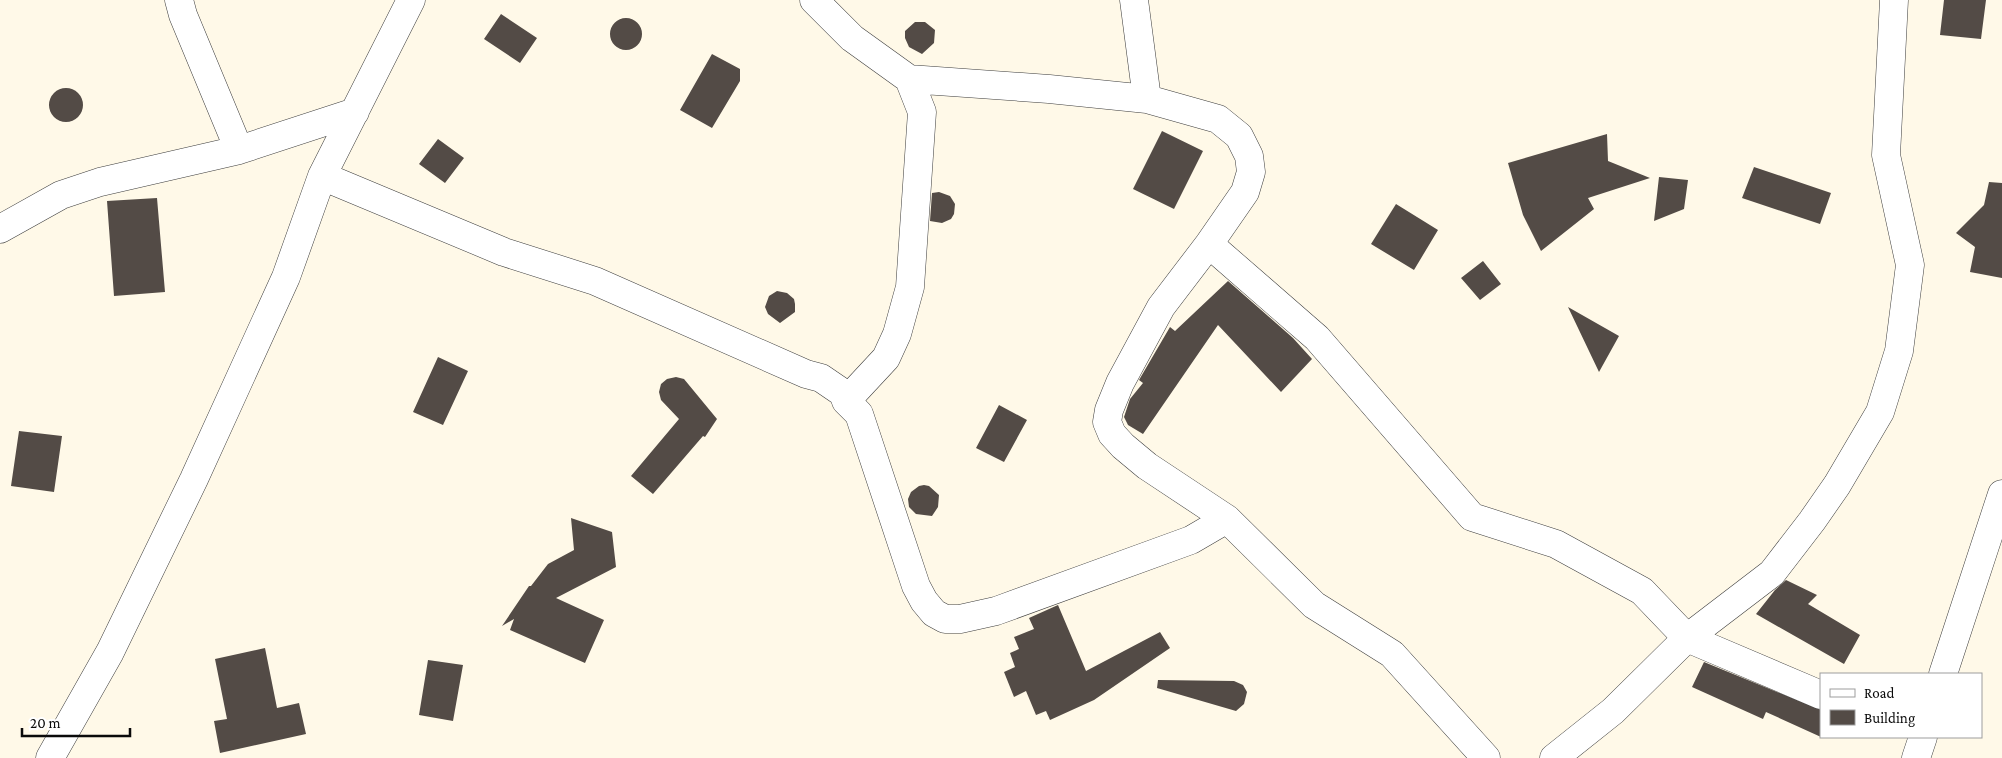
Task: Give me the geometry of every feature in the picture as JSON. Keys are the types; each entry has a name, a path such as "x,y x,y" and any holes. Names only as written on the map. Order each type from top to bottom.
{"street":[{"path":"179,0 239,150"},
{"path":"50,758 110,652 194,479 286,278 322,176 411,0"},
{"path":"814,0 852,38 909,80 922,112 910,287 897,334 886,358 846,401"},
{"path":"1134,0 1147,99"},
{"path":"1570,754 1687,638 1772,573 1837,485 1880,412 1900,351 1910,265 1886,155 1894,0"},
{"path":"909,80 1147,99 1218,119 1239,136 1249,156 1251,172 1245,192 1210,244 1161,307 1120,383 1109,410 1107,422 1112,434 1123,446 1146,466 1227,519 1314,605 1392,654 1486,758"},
{"path":"0,229 61,195 100,182 239,150 355,112"},
{"path":"322,176 504,252 595,281 806,374 821,378 843,393 846,401 859,414 916,586 934,613 945,619 960,619 996,611 1191,540 1227,519"},
{"path":"1210,244 1317,338 1472,517 1556,544 1642,591 1687,638 1820,696"},
{"path":"1943,673 2002,494"}],"building":[{"path":"1944,0 1986,0 1981,39 1940,35"},
{"path":"501,14 537,38 520,63 484,39"},
{"path":"626,18 632,19 637,23 641,28 641,40 637,45 632,49 626,50 620,49 615,45 611,40 610,34 611,28 615,23 620,19"},
{"path":"915,22 925,22 935,30 934,43 922,54 909,47 905,38 905,31"},
{"path":"712,54 740,69 740,81 712,128 680,110"},
{"path":"66,88 73,89 78,93 82,98 82,112 78,117 73,121 66,122 59,121 54,117 50,112 49,105 50,98 54,93 59,89"},
{"path":"1162,131 1203,151 1174,209 1133,189"},
{"path":"1607,134 1608,161 1650,178 1588,198 1594,209 1541,251 1523,215 1508,163"},
{"path":"438,139 464,158 445,183 419,164"},
{"path":"1754,167 1831,193 1820,224 1742,198"},
{"path":"1659,177 1688,180 1684,209 1654,221"},
{"path":"1989,182 2002,183 2002,278 1970,272 1975,247 1956,233 1984,205"},
{"path":"939,192 950,196 955,204 954,214 951,219 942,223 930,221 932,193"},
{"path":"157,198 165,292 114,296 107,201"},
{"path":"1396,204 1438,230 1414,270 1371,244"},
{"path":"1483,261 1501,284 1480,300 1461,278"},
{"path":"1228,281 1293,338 1312,359 1281,392 1218,325 1143,434 1128,425 1124,417 1130,399 1143,383 1139,380 1170,327 1175,331"},
{"path":"777,291 787,293 794,299 795,304 795,312 780,323 768,314 765,307 769,296"},
{"path":"1568,307 1619,336 1599,372"},
{"path":"438,357 468,371 443,425 413,412"},
{"path":"676,377 684,379 717,419 705,437 703,436 653,494 631,476 679,419 661,400 659,392 661,384 667,379"},
{"path":"999,405 1027,420 1004,462 976,448"},
{"path":"19,431 62,436 54,492 11,486"},
{"path":"924,485 929,486 939,495 938,507 932,516 916,514 909,507 908,499 911,492"},
{"path":"571,518 612,532 616,567 556,598 604,620 585,663 510,630 514,619 502,626 529,586 531,586 548,564 574,550"},
{"path":"1786,580 1817,595 1808,604 1860,635 1844,664 1756,614 1775,590"},
{"path":"1058,605 1086,671 1160,632 1170,648 1094,700 1050,720 1046,711 1036,715 1026,691 1014,697 1004,672 1015,667 1010,653 1019,649 1014,637 1034,629 1029,618"},
{"path":"265,648 277,708 299,703 306,734 220,753 214,721 227,719 215,659"},
{"path":"428,660 463,665 453,721 419,715"},
{"path":"1704,662 1820,710 1820,737 1766,712 1763,719 1692,687"},
{"path":"1158,680 1234,681 1243,685 1247,692 1244,704 1236,711 1157,688"}]}
